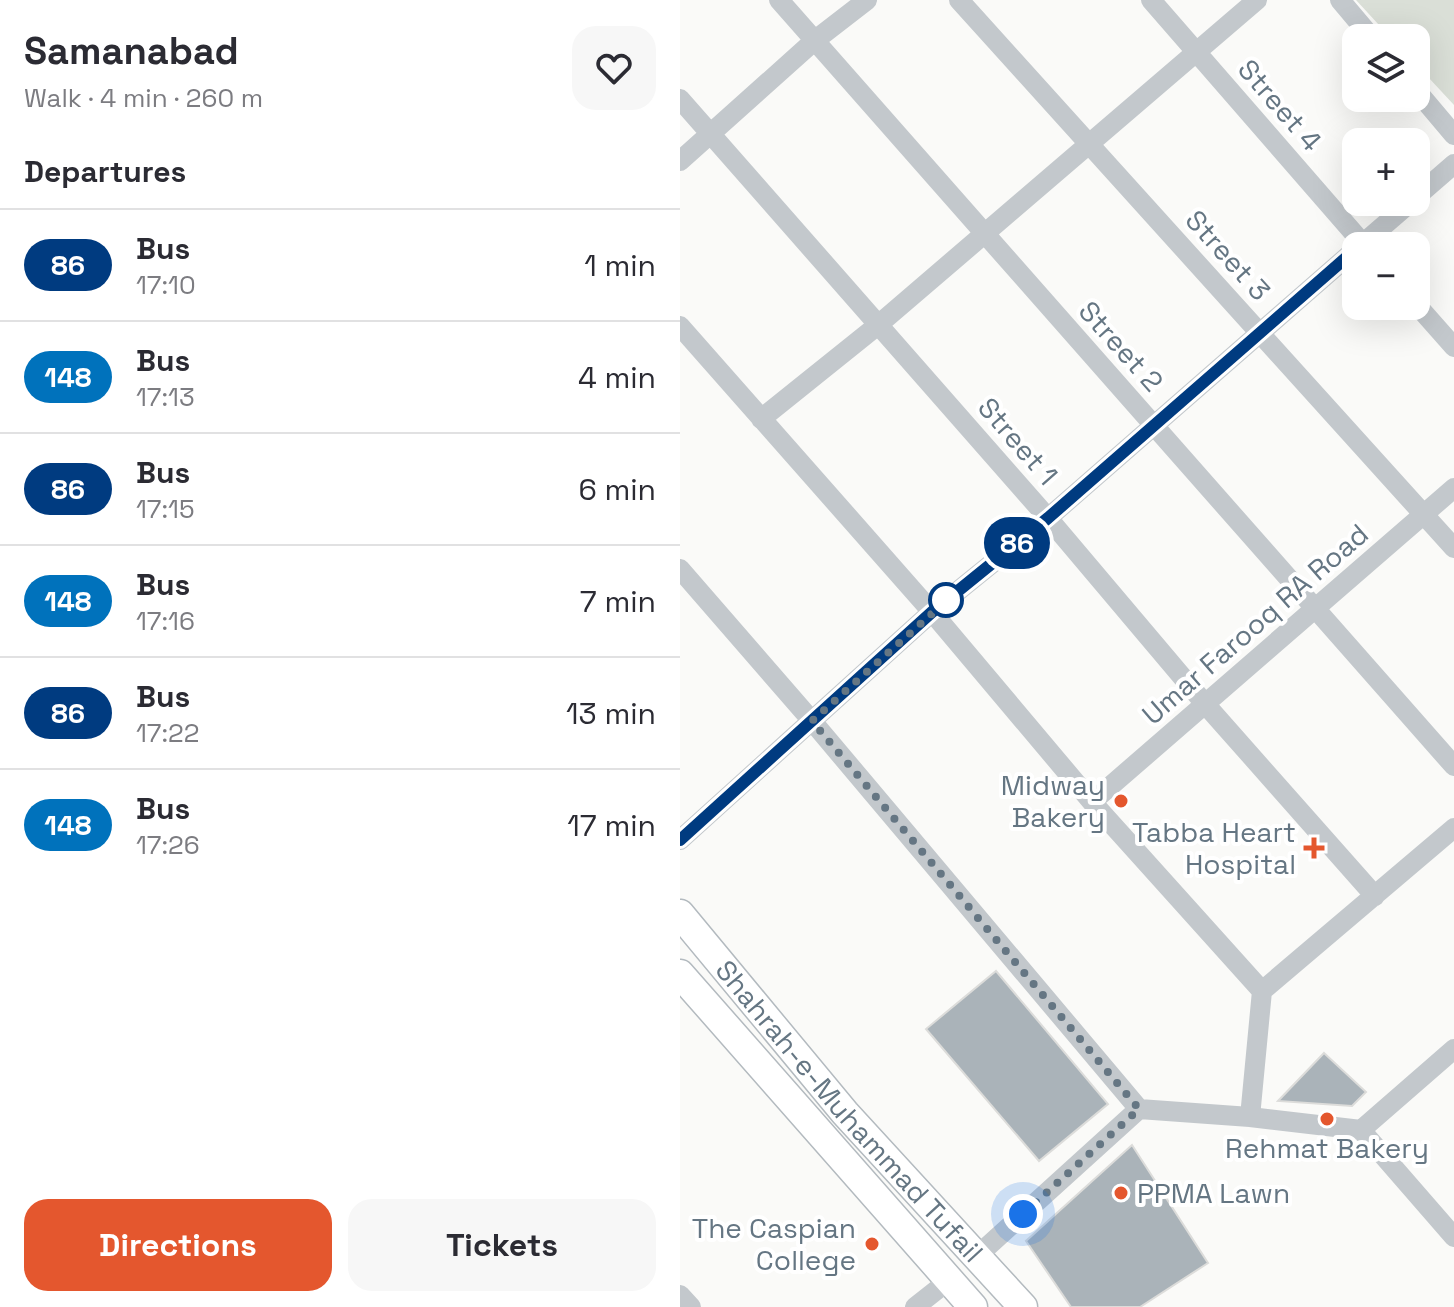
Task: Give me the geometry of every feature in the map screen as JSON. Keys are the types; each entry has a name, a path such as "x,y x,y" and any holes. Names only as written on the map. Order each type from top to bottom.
{"main road":[{"name":"Shahrah-e-Muhammad Tufail","path":"680,914 845,1113 1023,1307"},
{"name":"Shahrah-e-Muhammad Tufail","path":"680,974 973,1307"}],"street":[{"name":"Street 2","path":"779,0 1454,766"},
{"path":"680,161 814,41 867,0"},
{"name":"Street 3","path":"959,0 1454,548"},
{"name":"Street 4","path":"1151,0 1349,232"},
{"path":"761,419 878,325 1257,0"},
{"path":"1340,0 1360,24"},
{"name":"Street 1","path":"680,99 1375,896"},
{"path":"1430,107 1454,135"},
{"path":"1430,185 1454,164"},
{"path":"1377,232 1395,216"},
{"path":"680,840 932,612 1048,518 1342,262"},
{"path":"1430,320 1454,347"},
{"path":"680,326 932,612 1092,802 1262,991"},
{"name":"Umar Farooq RA Road","path":"1092,802 1454,488"},
{"path":"680,569 1139,1109 1250,1117 1361,1130 1454,1237"},
{"path":"1250,1117 1262,991 1454,828"},
{"path":"1361,1130 1454,1049"},
{"path":"977,1256 1139,1109"},
{"path":"915,1307 948,1281"},
{"path":"680,1295 691,1307"}],"shaded area":[{"path":"1356,0 1454,0 1454,105 1430,79 1430,24 1378,24"}],"building":[{"path":"996,971 1108,1104 1039,1161 926,1029"},
{"path":"1324,1053 1366,1092 1352,1106 1278,1101"},
{"name":"PPMA Lawn","path":"1132,1145 1208,1263 1140,1307 1071,1307 1026,1241"}],"bus line":[{"name":"86","path":"680,840 932,612 1048,518 1342,261"}],"place":[{"name":"Midway Bakery","path":"1121,801"},
{"name":"Tabba Heart Hospital","path":"1314,848"},
{"name":"Rehmat Bakery","path":"1327,1119"},
{"name":"PPMA Lawn","path":"1121,1193"},
{"name":"The Caspian College","path":"872,1244"}],"route":[{"path":"946,600 955,593 812,721 1139,1109 1023,1214"}]}
